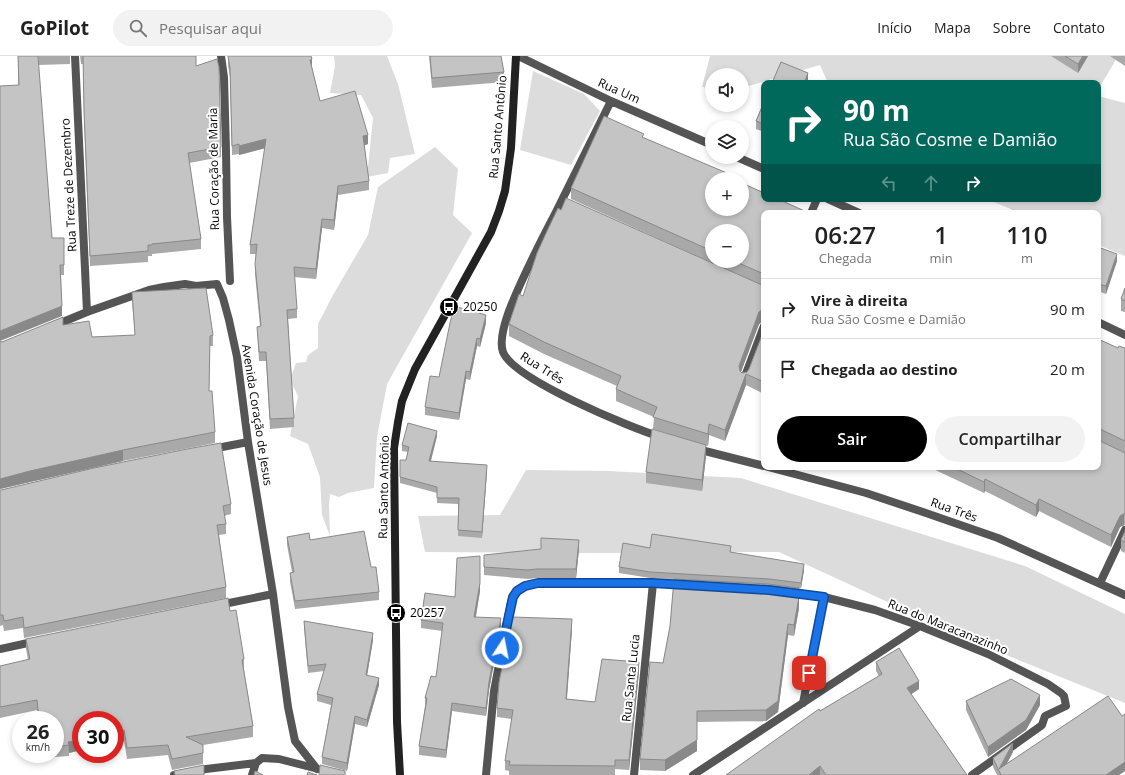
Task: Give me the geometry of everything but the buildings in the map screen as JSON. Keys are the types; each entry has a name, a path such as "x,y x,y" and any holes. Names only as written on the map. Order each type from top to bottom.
{"main road":[{"name":"Rua Santo Antônio","path":"400,775 397,722 394,448 398,422 402,401 415,369 488,239 499,211 505,190 511,148 517,56"}],"street":[{"name":"Rua Treze de Dezembro","path":"75,56 87,312"},
{"name":"Rua Coração de Maria","path":"221,56 224,77 230,281"},
{"name":"Rua Um","path":"517,56 611,101 705,142"},
{"name":"Rua Três","path":"611,101 565,203 534,256 509,312 502,340 503,352 514,366 533,379 586,406 639,430 667,439"},
{"path":"749,162 761,168"},
{"path":"835,202 852,210"},
{"name":"Avenida Coração de Jesus","path":"43,329 87,312 164,286 185,284 196,286 217,284 223,298 237,357 248,442 273,594 288,707 295,741 320,770 279,759 262,758 256,763"},
{"path":"1101,323 1125,335"},
{"path":"744,379 761,334"},
{"path":"204,450 248,442"},
{"path":"688,446 761,465"},
{"name":"Rua Três","path":"779,470 866,493 998,538 1125,595"},
{"path":"1100,583 1125,530"},
{"path":"486,775 494,691 511,602 517,591 525,586 538,583 653,583 692,586"},
{"name":"Rua Santa Lucia","path":"634,775 653,583"},
{"name":"Rua do Maracanazinho","path":"777,591 824,597 875,610 920,626 988,654 1048,684 1064,696 1066,706 1045,716 1042,725 972,775"},
{"path":"210,607 273,594"},
{"path":"803,703 824,597"},
{"path":"693,775 920,626"},
{"path":"0,649 47,639"},
{"path":"174,775 206,769 256,763 252,775"}],"shaded area":[{"path":"334,56 387,56 398,84 415,154 390,158 388,173 367,177 373,118 361,95 330,93 335,66"},
{"path":"710,56 1118,56 1101,85 1101,80 827,80 820,65 769,80 761,80 761,82 749,86 749,68 707,68"},
{"path":"533,71 584,94 600,111 571,165 520,150"},
{"path":"705,75 705,87 702,87"},
{"path":"1101,97 1125,103 1125,256 1101,246 1101,210 1013,210 994,202 1101,202"},
{"path":"435,147 458,169 453,215 472,233 387,384 377,437 374,488 348,493 339,497 330,494 330,536 322,515 320,477 308,444 290,436 298,396 290,380 296,363 306,362 308,355 318,348 318,324 368,235 378,187"},
{"path":"526,470 609,471 741,478 1025,566 1125,614 1125,703 979,644 779,552 425,552 418,516 500,515"}],"place":[{"name":"20250","path":"449,307"},
{"name":"20257","path":"396,613"}],"route":[{"path":"502,648 513,597 517,591 530,584 653,583 769,590 824,597 809,673"}]}
